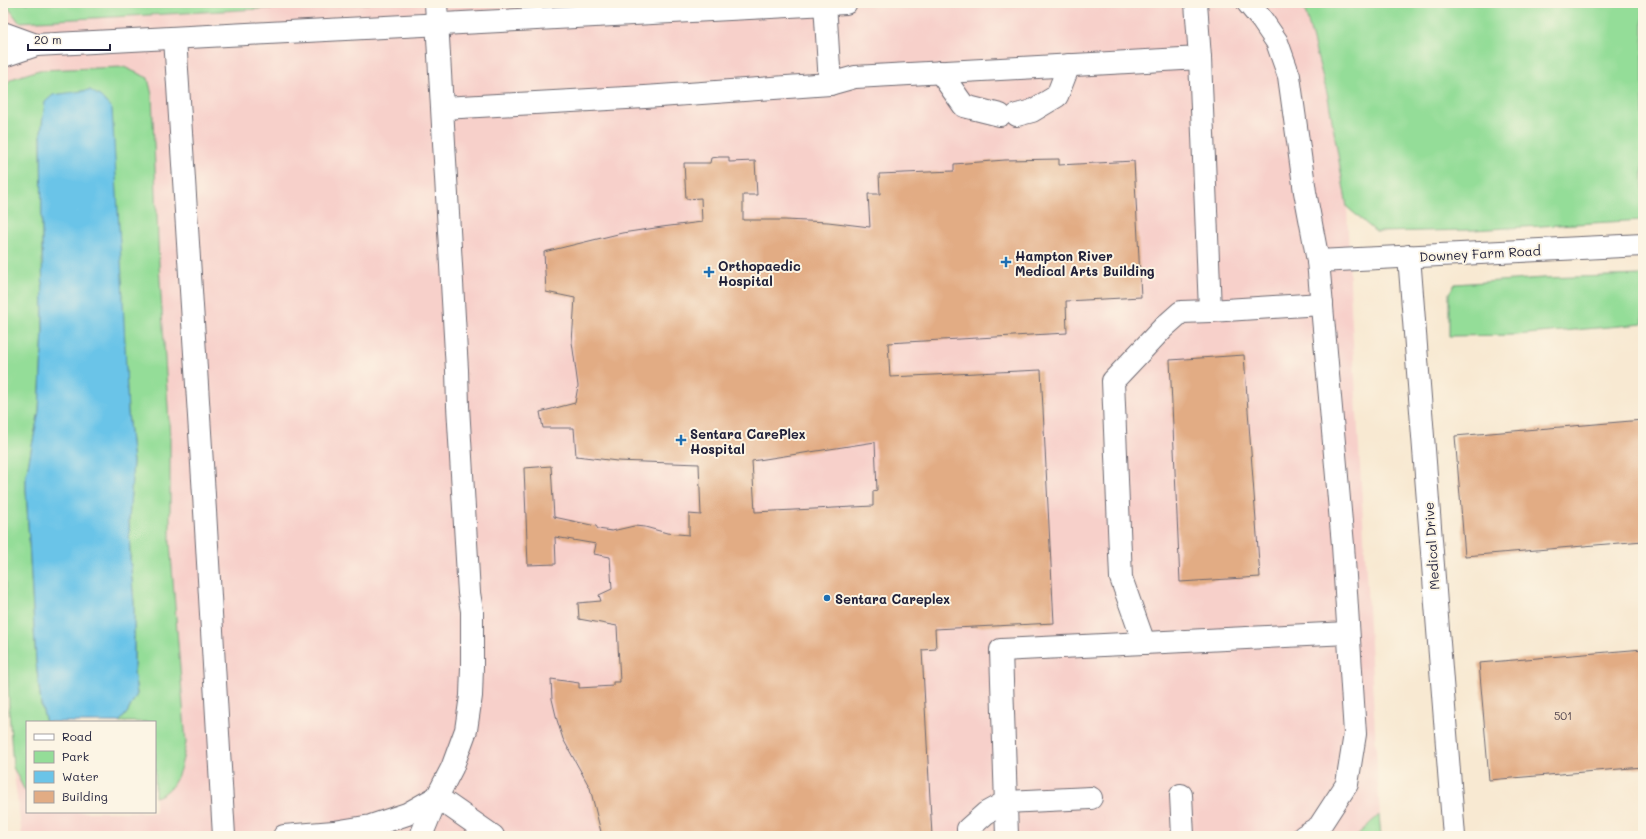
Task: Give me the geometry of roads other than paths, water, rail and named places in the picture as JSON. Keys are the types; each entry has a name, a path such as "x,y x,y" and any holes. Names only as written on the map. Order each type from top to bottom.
{"lane":[{"path":"421,836 437,797 452,768 466,730 471,696 472,667 472,611 468,573 458,406 443,108 436,3"},
{"path":"3,56 36,45 438,25 832,3 830,84"},
{"path":"1196,3 1200,58 1210,312"},
{"path":"1248,3 1277,42 1289,76 1305,192 1318,261 1343,545 1355,734 1347,784 1320,827 1304,836"},
{"path":"3,33 36,45"},
{"path":"175,38 206,511 224,836"},
{"path":"443,108 645,97 830,84 855,77 1200,58"},
{"path":"940,72 964,106 1008,115 1032,110 1057,96 1069,65"},
{"name":"Downey Farm Road","path":"1318,261 1643,245"},
{"name":"Medical Drive","path":"1409,256 1454,836"},
{"path":"1144,643 1121,578 1113,381 1181,312 1210,312 1322,304"},
{"path":"1007,836 1001,650 1348,633"},
{"path":"1181,795 1183,836"},
{"path":"284,836 334,832 371,826 407,814 437,797"},
{"path":"437,797 493,836"},
{"path":"968,836 968,828 986,814 1006,802 1091,798"}],"water":[{"path":"90,90 101,97 112,109 128,413 133,462 129,520 130,558 134,603 134,671 137,694 127,713 120,721 46,721 41,704 36,662 26,476 39,411 43,330 41,132 45,102 53,95"}],"place":[{"name":"Hampton River Medical Arts Building","path":"1006,262"},
{"name":"Orthopaedic Hospital","path":"709,272"},
{"name":"Sentara CarePlex Hospital","path":"681,440"},
{"name":"Sentara Careplex","path":"827,598"}]}
